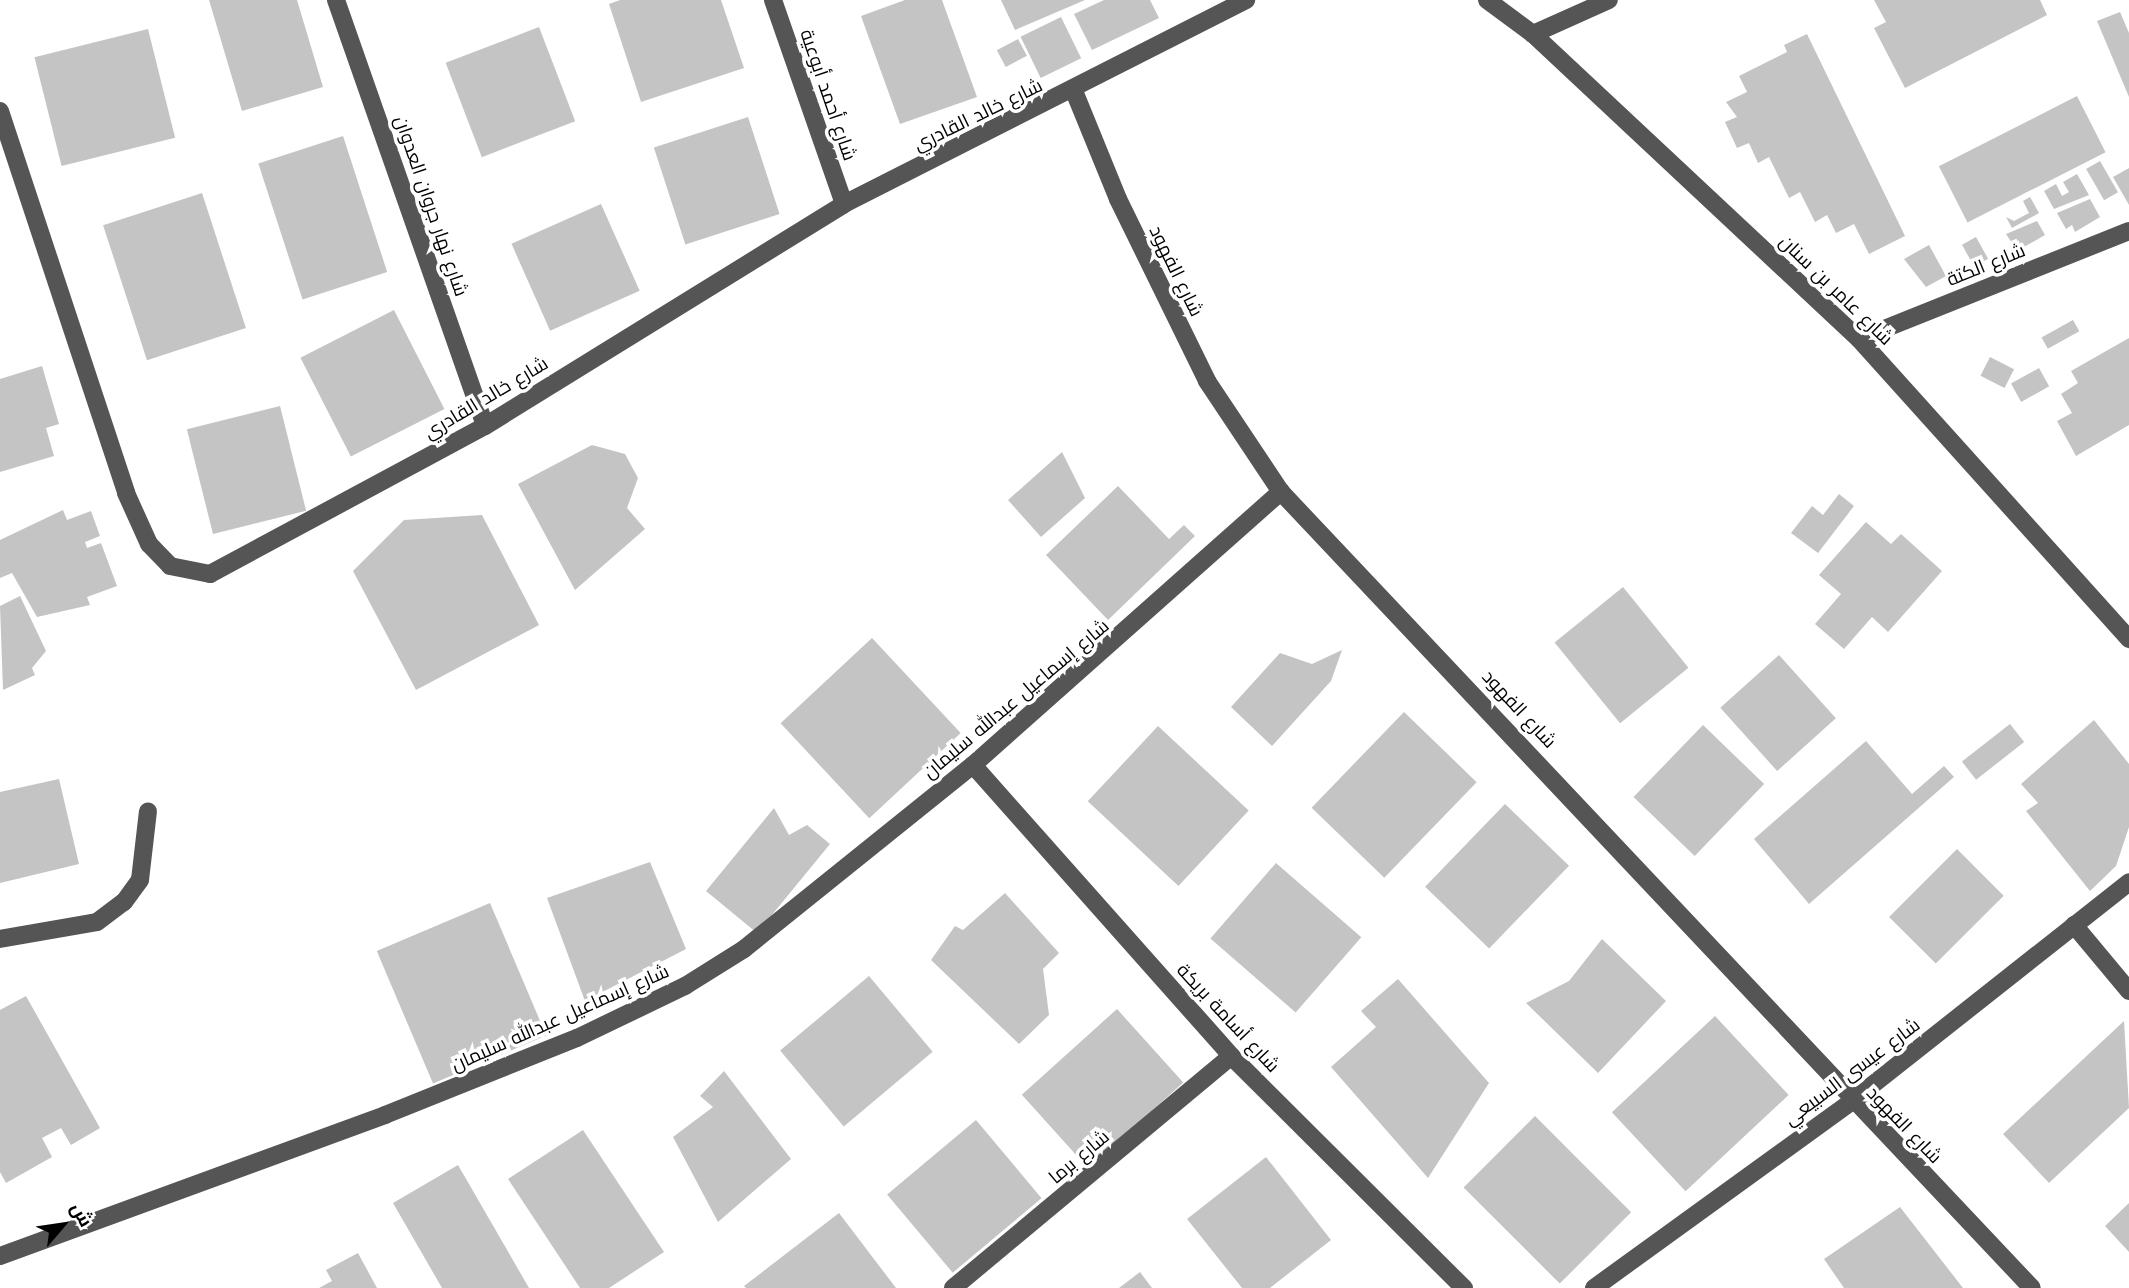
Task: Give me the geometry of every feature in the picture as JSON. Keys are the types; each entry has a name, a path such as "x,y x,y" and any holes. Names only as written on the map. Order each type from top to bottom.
{"street":[{"name":"شارع نهار جروان العدوان","path":"337,0 485,426"},
{"name":"شارع أحمد أبوعية","path":"773,0 844,204"},
{"name":"شارع خالد القادري","path":"0,111 126,494 149,544 170,566 191,574 232,565 485,426 844,204 1074,91 1246,0"},
{"name":"شارع عامر بن سنان","path":"1487,0 1533,34 1859,339 2129,639"},
{"path":"1533,34 1609,0"},
{"name":"شارع الفهود","path":"1074,91 1118,199 1207,381 1281,492 1428,641 1852,1101 2032,1288"},
{"name":"شارع الكتة","path":"1859,339 2129,231"},
{"name":"شارع إسماعيل عبدالله سليمان","path":"0,1256 385,1115 577,1038 685,986 744,949 973,765 1281,492"},
{"name":"شارع أسامة بريكة","path":"973,765 1231,1056 1464,1288"},
{"path":"0,939 97,922 124,902 140,880 148,811"},
{"name":"شارع عيسى السبيعي","path":"1594,1288 1852,1101 2129,882"},
{"path":"2074,925 2129,990"},
{"name":"شارع برما","path":"953,1288 1231,1056"}],"building":[{"path":"209,0 297,0 323,87 242,111"},
{"path":"620,0 721,0 744,68 641,102 609,4"},
{"path":"905,0 942,0 977,97 900,124 861,16"},
{"path":"1001,0 1085,0 1015,30"},
{"path":"1104,0 1150,0 1159,18 1092,50 1074,14"},
{"path":"1874,0 2040,0 2047,15 1905,88 1874,28 1886,22"},
{"path":"2120,12 2129,33 2129,97 2097,21"},
{"path":"1061,17 1081,58 1041,78 1021,37"},
{"path":"539,27 575,121 482,157 446,63"},
{"path":"148,29 175,138 62,166 34,57"},
{"path":"1807,34 1905,236 1869,254 1854,224 1836,233 1827,215 1815,222 1800,192 1789,198 1769,157 1758,163 1749,143 1737,148 1725,122 1737,117 1726,102 1747,92 1739,76 1787,52 1784,45"},
{"path":"1018,39 1027,56 1006,67 997,50"},
{"path":"2077,96 2106,152 1967,223 1939,166"},
{"path":"748,117 780,214 685,245 654,148"},
{"path":"343,136 387,272 303,300 258,164"},
{"path":"2100,161 2118,192 2104,200 2086,169"},
{"path":"2129,168 2129,205 2113,177"},
{"path":"2077,174 2089,195 2054,209 2044,191 2056,184 2062,196 2069,192 2063,182"},
{"path":"202,193 246,328 147,360 103,225"},
{"path":"2030,197 2039,213 2012,228 2006,217 2014,221 2029,213 2023,201"},
{"path":"2090,199 2100,217 2075,232 2072,225 2066,229 2057,213"},
{"path":"601,204 640,291 550,331 511,244"},
{"path":"2037,221 2045,235 2017,251 2006,234"},
{"path":"1976,237 1988,259 1974,267 1962,245"},
{"path":"1929,245 1946,276 1926,287 1904,259"},
{"path":"394,310 444,409 351,457 300,358"},
{"path":"2073,320 2079,331 2048,349 2042,337"},
{"path":"2129,338 2129,425 2076,456 2057,421 2072,413 2061,394 2078,383 2071,371"},
{"path":"1990,357 2014,369 2005,388 1980,376"},
{"path":"42,366 59,424 46,428 54,456 0,472 0,379"},
{"path":"2039,368 2049,386 2021,402 2011,384"},
{"path":"280,406 306,511 213,534 187,429"},
{"path":"592,445 625,454 638,478 627,508 645,529 575,590 518,484"},
{"path":"1062,452 1085,498 1041,537 1008,500"},
{"path":"1118,486 1169,539 1184,525 1195,536 1108,620 1046,555"},
{"path":"1839,494 1854,506 1818,553 1791,533 1812,506 1823,515"},
{"path":"63,510 67,520 91,511 100,536 85,542 87,548 101,543 117,586 87,597 90,605 37,617 12,573 0,578 0,540"},
{"path":"482,515 539,625 416,690 353,571 404,520"},
{"path":"1866,522 1891,544 1901,534 1942,571 1888,632 1872,617 1844,649 1815,624 1841,594 1819,575"},
{"path":"1623,587 1688,668 1620,723 1555,642"},
{"path":"20,596 46,651 32,668 35,675 3,690 0,606"},
{"path":"872,638 961,733 869,818 781,723"},
{"path":"1342,650 1331,681 1272,746 1231,707 1280,653 1312,664"},
{"path":"1779,655 1836,718 1777,771 1720,708"},
{"path":"1404,712 1477,782 1384,878 1312,808"},
{"path":"2094,720 2129,764 2129,827 2116,866 2090,891 2026,811 2038,803 2021,784"},
{"path":"2010,724 2024,742 1976,780 1962,762"},
{"path":"1703,725 1764,784 1695,856 1634,797"},
{"path":"1158,726 1249,811 1178,886 1088,801"},
{"path":"1866,741 1912,794 1944,766 1954,777 1809,904 1754,839"},
{"path":"59,779 79,864 0,883 0,792"},
{"path":"1505,804 1569,866 1489,949 1425,887"},
{"path":"774,808 789,835 807,825 830,844 757,933 706,891"},
{"path":"1957,849 2004,896 1936,964 1889,917"},
{"path":"650,862 686,949 585,1001 547,898"},
{"path":"1276,863 1361,937 1296,1013 1210,938"},
{"path":"1005,893 1059,953 1043,969 1049,1015 1019,1044 931,960 955,926 963,930"},
{"path":"490,903 546,1036 433,1084 377,951"},
{"path":"1602,939 1666,1001 1598,1073 1526,1003 1569,981"},
{"path":"869,976 933,1052 844,1126 780,1051"},
{"path":"1398,979 1489,1083 1428,1178 1331,1067 1376,1027 1361,1011"},
{"path":"26,996 100,1128 71,1145 61,1128 42,1138 52,1157 6,1183 0,1172 0,1010"},
{"path":"1117,1009 1183,1083 1088,1168 1022,1095"},
{"path":"1715,1016 1789,1095 1686,1191 1612,1112"},
{"path":"2124,1021 2129,1108 2049,1183 2003,1134"},
{"path":"724,1071 791,1159 718,1222 673,1137 713,1107 700,1096"},
{"path":"1535,1116 1631,1212 1560,1284 1464,1187"},
{"path":"976,1120 1042,1198 953,1273 887,1195"},
{"path":"583,1130 664,1252 609,1288 580,1288 508,1179"},
{"path":"1266,1157 1331,1240 1270,1288 1242,1288 1187,1219"},
{"path":"458,1165 529,1288 442,1288 393,1203"},
{"path":"2129,1203 2129,1252 2105,1226"},
{"path":"1900,1207 1963,1288 1844,1288 1824,1259"},
{"path":"839,1213 896,1288 744,1286"},
{"path":"358,1253 377,1288 319,1288 332,1281 326,1270"},
{"path":"1140,1272 1152,1288 1119,1288"}]}
